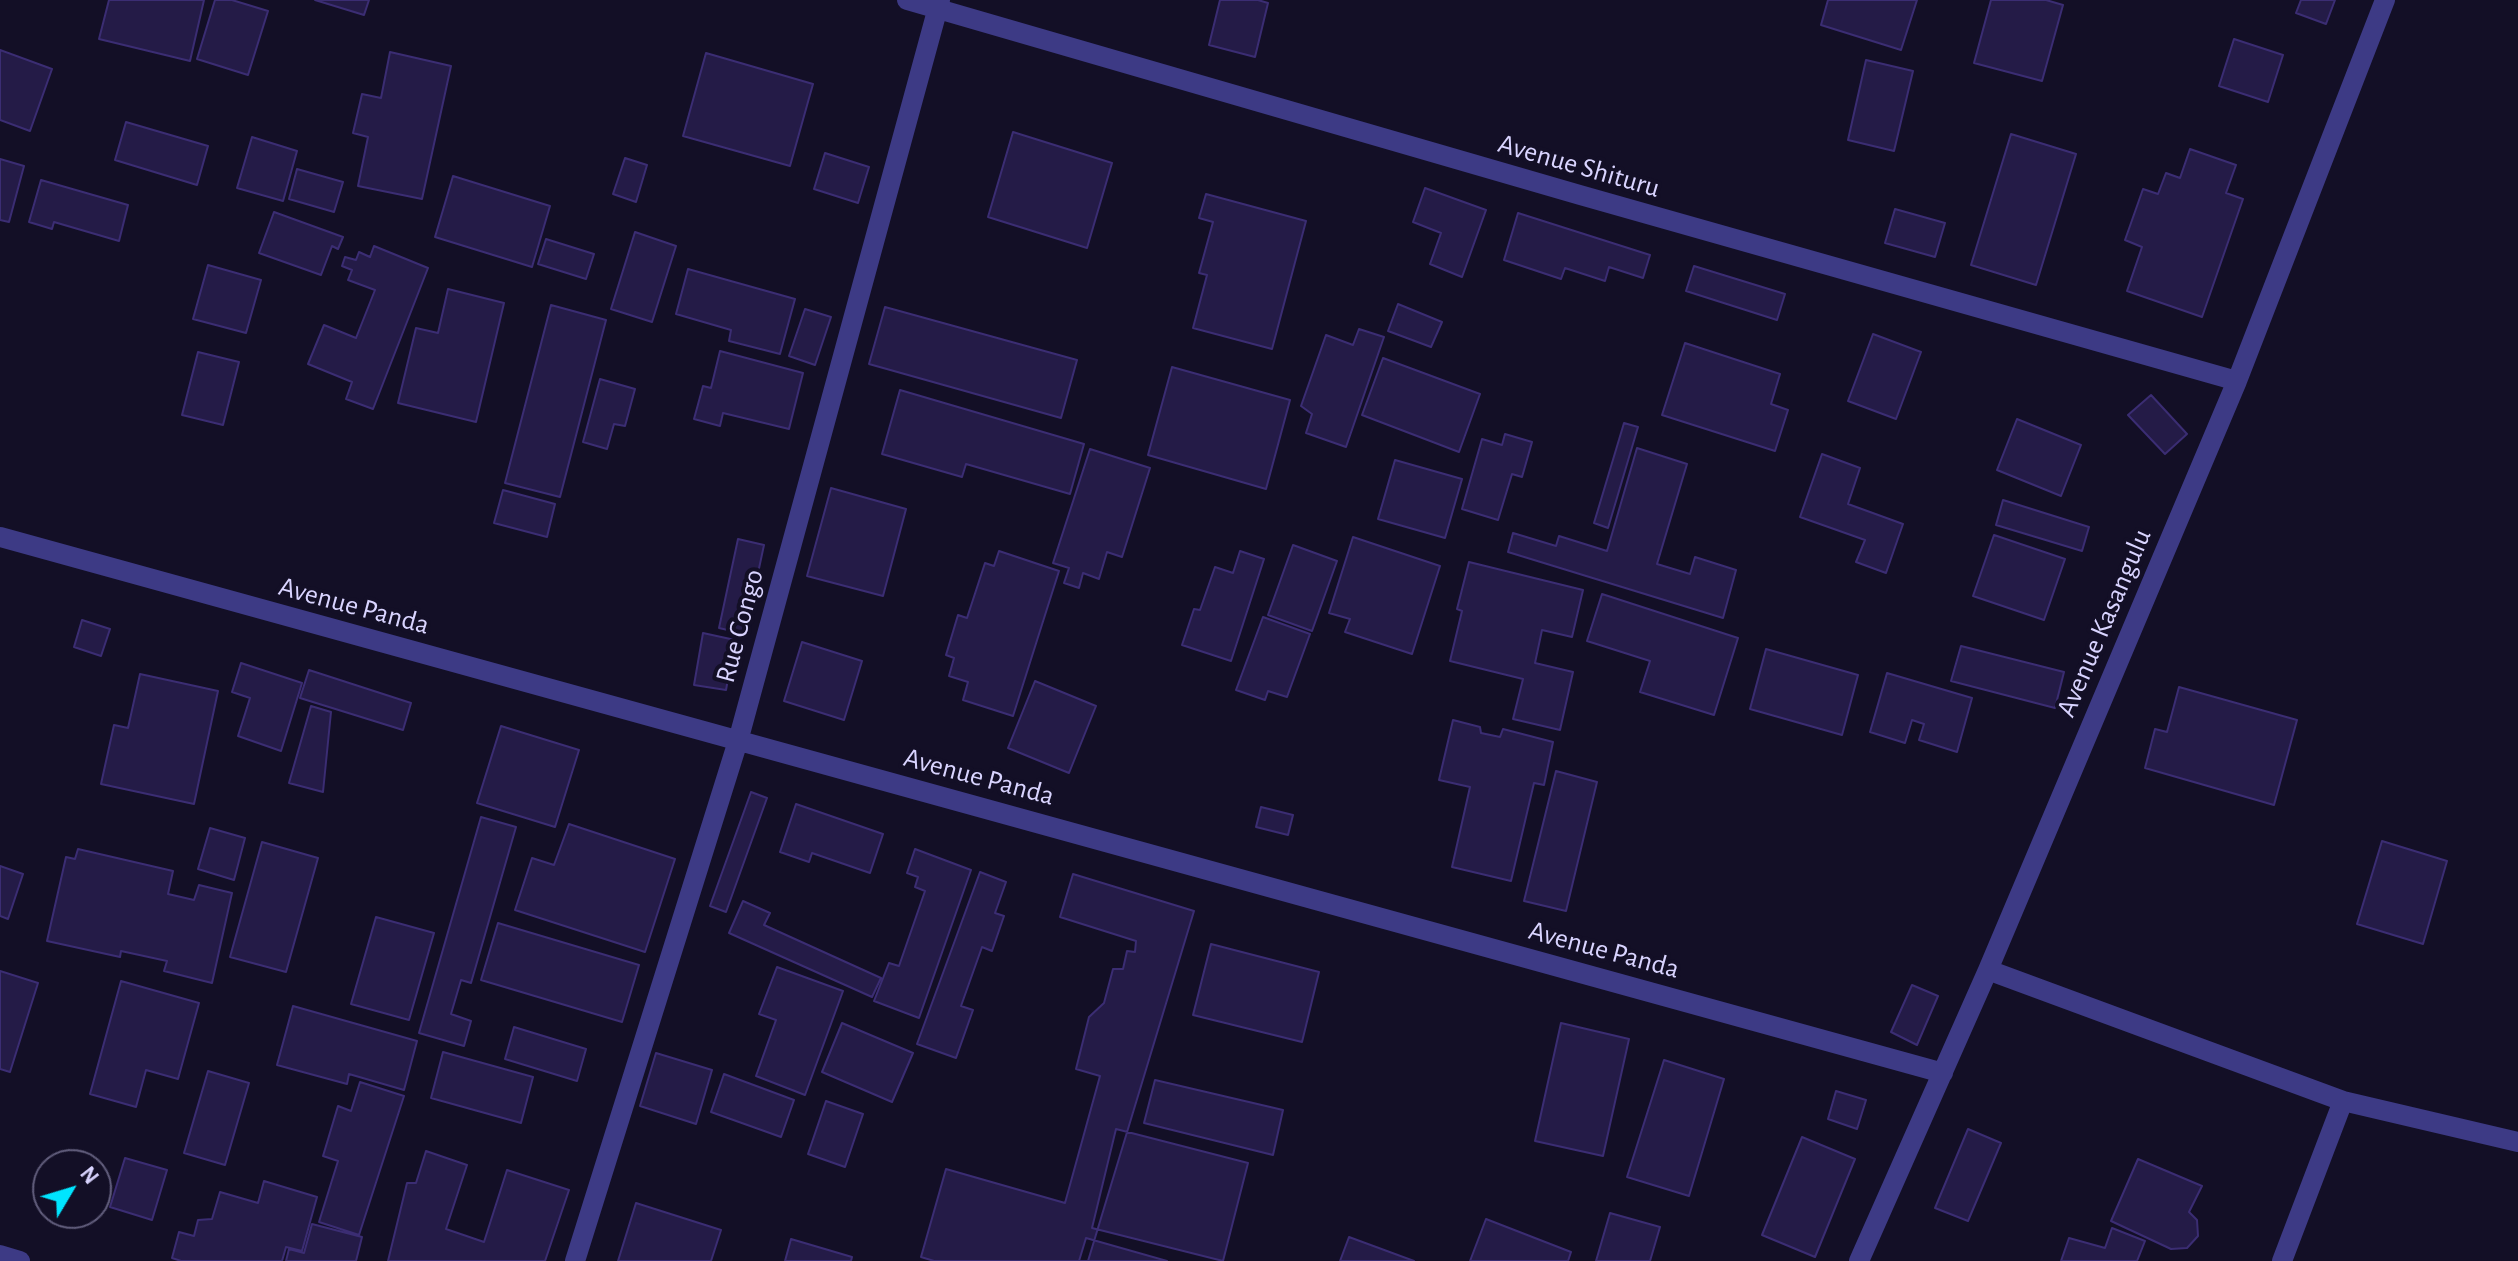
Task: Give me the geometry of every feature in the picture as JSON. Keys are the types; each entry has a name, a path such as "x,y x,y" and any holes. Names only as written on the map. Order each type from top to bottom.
{"street":[{"name":"Avenue Shituru","path":"907,0 939,4 1610,204 2237,381"},
{"name":"Avenue Kasangulu","path":"1859,1261 1988,970 2237,381 2385,0"},
{"name":"Rue Congo","path":"575,1261 738,741 939,4"},
{"name":"Avenue Panda","path":"0,537 1943,1073"},
{"path":"1988,970 2343,1101 2518,1142"},
{"path":"2282,1261 2343,1101"},
{"path":"0,1255 20,1261"}],"building":[{"path":"109,0 204,0 190,61 99,39"},
{"path":"215,0 232,0 268,11 248,75 197,59"},
{"path":"315,0 369,0 364,15"},
{"path":"1220,0 1268,3 1255,57 1209,45"},
{"path":"1828,0 1917,0 1901,50 1821,25"},
{"path":"1991,0 2046,0 2063,5 2042,81 1974,63"},
{"path":"2301,0 2335,0 2326,24 2296,13"},
{"path":"2234,39 2283,55 2268,102 2219,86"},
{"path":"0,50 52,69 30,131 0,120"},
{"path":"390,52 451,66 422,199 358,186 368,137 353,133 362,94 381,98"},
{"path":"706,53 813,84 790,166 683,136"},
{"path":"1866,60 1913,71 1894,151 1848,140"},
{"path":"126,122 208,146 197,185 115,160"},
{"path":"1013,132 1112,163 1087,248 988,217"},
{"path":"2011,134 2076,154 2036,285 1971,265"},
{"path":"252,137 297,151 283,201 237,188"},
{"path":"2190,149 2236,165 2226,193 2243,199 2202,317 2127,291 2142,247 2125,240 2143,189 2158,194 2166,173 2180,178"},
{"path":"825,153 869,167 858,203 814,189"},
{"path":"625,158 647,165 636,202 613,194"},
{"path":"0,159 24,166 9,222 0,220"},
{"path":"297,169 343,182 334,212 289,199"},
{"path":"453,176 550,206 532,267 435,237"},
{"path":"41,180 128,205 119,241 54,222 52,229 29,222"},
{"path":"1425,188 1486,210 1462,277 1430,264 1441,233 1413,222"},
{"path":"1206,194 1306,221 1272,349 1193,328 1207,275 1199,273 1213,222 1199,218"},
{"path":"1895,209 1945,223 1935,257 1885,243"},
{"path":"274,212 343,237 338,249 332,246 321,275 259,253"},
{"path":"1518,213 1650,255 1643,278 1609,267 1605,281 1565,268 1561,279 1504,260"},
{"path":"635,232 676,246 652,322 611,309"},
{"path":"546,239 594,254 586,279 538,264"},
{"path":"374,246 428,268 373,409 346,399 352,382 308,364 324,325 356,338 375,290 348,280 352,270 342,266 345,257 356,260 359,252 370,257"},
{"path":"208,265 261,280 246,333 193,319"},
{"path":"1694,266 1785,294 1777,320 1686,291"},
{"path":"688,269 795,299 780,354 729,341 731,330 676,314"},
{"path":"448,289 504,303 476,422 398,403 416,328 438,333"},
{"path":"1398,304 1442,322 1431,347 1388,331"},
{"path":"551,305 606,320 560,497 505,483"},
{"path":"885,307 1077,360 1061,418 869,364"},
{"path":"805,309 831,317 815,365 789,356"},
{"path":"1359,329 1384,337 1346,447 1306,433 1312,414 1301,406 1326,335 1353,345"},
{"path":"1873,334 1921,352 1896,419 1848,401"},
{"path":"1685,343 1780,374 1771,404 1788,410 1775,451 1662,415"},
{"path":"720,351 803,373 789,429 723,413 720,426 694,419 703,386 711,388"},
{"path":"198,352 239,362 223,425 182,415"},
{"path":"1383,358 1480,394 1459,452 1362,415"},
{"path":"1172,367 1290,400 1266,489 1148,455"},
{"path":"600,379 635,389 625,426 614,424 607,449 583,442"},
{"path":"900,390 1084,444 1070,494 966,464 962,477 882,454"},
{"path":"2151,395 2187,434 2165,454 2128,415"},
{"path":"2017,419 2081,445 2061,496 1997,470"},
{"path":"1624,423 1638,427 1608,528 1594,523"},
{"path":"1505,434 1532,442 1522,477 1512,474 1498,520 1462,509 1482,439 1502,445"},
{"path":"1637,448 1687,464 1657,564 1690,574 1695,557 1736,570 1723,618 1508,552 1513,533 1556,546 1559,536 1607,551"},
{"path":"1090,449 1150,468 1122,557 1107,552 1099,579 1083,573 1079,588 1064,583 1069,568 1053,563"},
{"path":"1822,454 1860,468 1848,504 1903,524 1886,573 1856,562 1865,540 1800,517"},
{"path":"1395,460 1462,479 1445,538 1378,519"},
{"path":"831,488 906,509 883,596 807,576"},
{"path":"503,490 555,504 547,537 494,523"},
{"path":"2003,500 2089,527 2082,551 1996,525"},
{"path":"1994,535 2065,559 2044,620 1973,596"},
{"path":"1353,537 1440,566 1412,654 1345,632 1350,619 1329,613"},
{"path":"738,539 764,545 745,634 719,628"},
{"path":"1293,545 1337,561 1312,631 1268,615"},
{"path":"999,551 1059,571 1013,716 963,700 968,682 949,676 954,658 946,655 958,615 967,618 985,563 994,566"},
{"path":"1240,551 1264,559 1231,661 1182,645 1194,609 1200,610 1215,567 1233,573"},
{"path":"1469,562 1583,590 1572,637 1542,630 1535,663 1573,672 1560,730 1513,719 1523,679 1450,661 1462,611 1457,609"},
{"path":"1602,594 1738,638 1714,715 1640,692 1650,661 1587,641"},
{"path":"1263,617 1310,634 1287,697 1268,691 1265,700 1236,690"},
{"path":"82,620 110,629 101,656 74,647"},
{"path":"703,633 735,640 726,690 694,685"},
{"path":"802,642 862,661 844,720 784,701"},
{"path":"1961,646 2064,672 2055,708 1951,681"},
{"path":"1766,649 1858,675 1842,735 1750,709"},
{"path":"241,663 302,683 281,751 238,736 250,698 232,692"},
{"path":"309,670 411,703 403,730 300,698"},
{"path":"1887,673 1972,698 1957,752 1919,740 1924,724 1912,720 1905,743 1870,732"},
{"path":"140,674 218,691 194,804 101,784 114,725 128,728"},
{"path":"1035,681 1096,706 1069,773 1008,748"},
{"path":"2179,687 2297,720 2274,805 2145,768 2155,729 2167,732"},
{"path":"311,706 331,712 323,792 289,783"},
{"path":"1453,720 1480,727 1481,733 1500,737 1503,729 1553,742 1544,785 1534,783 1511,881 1452,867 1470,787 1439,780"},
{"path":"501,726 579,750 555,827 477,803"},
{"path":"1556,771 1597,782 1566,911 1524,901"},
{"path":"751,792 767,798 726,912 710,906"},
{"path":"796,804 883,834 870,873 812,853 809,862 780,852"},
{"path":"1261,807 1293,815 1288,835 1256,827"},
{"path":"481,817 516,827 471,983 461,980 451,1014 471,1021 464,1046 419,1033"},
{"path":"569,824 675,859 645,952 515,910 532,858 554,865"},
{"path":"210,828 245,838 234,880 198,869"},
{"path":"2382,841 2447,861 2423,944 2357,924"},
{"path":"262,842 318,858 286,972 230,957"},
{"path":"78,849 173,871 168,894 194,900 199,885 232,893 212,983 164,971 167,961 121,951 120,957 47,941 66,857 75,859"},
{"path":"915,849 971,870 919,1018 874,1001 889,963 899,966 925,891 915,887 918,877 907,873"},
{"path":"0,866 23,874 8,919 0,916"},
{"path":"980,872 1006,882 995,913 1004,916 992,951 982,947 961,1006 973,1010 956,1058 917,1044"},
{"path":"1073,874 1194,911 1088,1261 934,1261 921,1257 946,1169 1065,1203 1100,1076 1076,1069 1089,1017 1104,1003 1113,969 1123,969 1127,951 1135,952 1136,941 1060,917"},
{"path":"743,901 770,913 764,925 881,978 872,997 729,933"},
{"path":"376,917 434,933 409,1020 351,1004"},
{"path":"498,923 639,965 622,1022 481,980"},
{"path":"1211,944 1319,972 1302,1042 1193,1015"},
{"path":"777,967 843,991 805,1095 756,1076 776,1020 759,1014"},
{"path":"0,971 38,983 10,1072 0,1069"},
{"path":"121,981 199,1003 178,1079 146,1070 136,1107 90,1094"},
{"path":"1912,985 1938,996 1917,1045 1891,1032"},
{"path":"293,1006 417,1041 404,1090 349,1074 347,1084 277,1065"},
{"path":"842,1023 913,1053 892,1102 822,1072"},
{"path":"1561,1023 1629,1039 1603,1156 1535,1141"},
{"path":"514,1027 586,1049 577,1081 505,1059"},
{"path":"443,1052 533,1077 521,1123 431,1098"},
{"path":"656,1053 712,1070 696,1124 640,1106"},
{"path":"1664,1060 1724,1079 1689,1196 1627,1177"},
{"path":"208,1071 249,1083 225,1165 184,1153"},
{"path":"724,1074 794,1100 781,1137 711,1112"},
{"path":"1155,1080 1283,1110 1273,1155 1144,1123"},
{"path":"360,1082 404,1096 359,1235 319,1222 338,1161 323,1156 338,1106 351,1111"},
{"path":"1836,1091 1866,1100 1857,1129 1828,1119"},
{"path":"826,1101 863,1114 845,1167 808,1154"},
{"path":"1116,1129 1248,1163 1223,1261 1092,1228"},
{"path":"1968,1129 2001,1143 1968,1221 1935,1208"},
{"path":"1802,1137 1855,1159 1815,1257 1762,1235"},
{"path":"426,1151 467,1165 446,1229 484,1242 507,1170 569,1190 545,1261 388,1261 407,1183 416,1183"},
{"path":"125,1158 167,1170 152,1220 112,1208"},
{"path":"2138,1159 2202,1186 2189,1212 2197,1220 2198,1236 2187,1248 2171,1249 2111,1221"},
{"path":"264,1181 317,1197 302,1251 286,1247 282,1261 181,1261 172,1258 179,1232 194,1236 198,1220 212,1219 220,1192 258,1203"},
{"path":"636,1203 721,1230 711,1261 618,1261"},
{"path":"1610,1213 1660,1227 1650,1261 1596,1261"},
{"path":"1486,1219 1571,1252 1568,1261 1470,1261"},
{"path":"312,1224 362,1237 356,1261 286,1261 289,1249 304,1253"},
{"path":"2112,1228 2145,1241 2137,1261 2061,1261 2069,1238 2105,1248"},
{"path":"1349,1237 1414,1261 1340,1261"},
{"path":"1086,1238 1167,1261 1079,1261"},
{"path":"791,1239 852,1257 851,1261 785,1261"}]}
